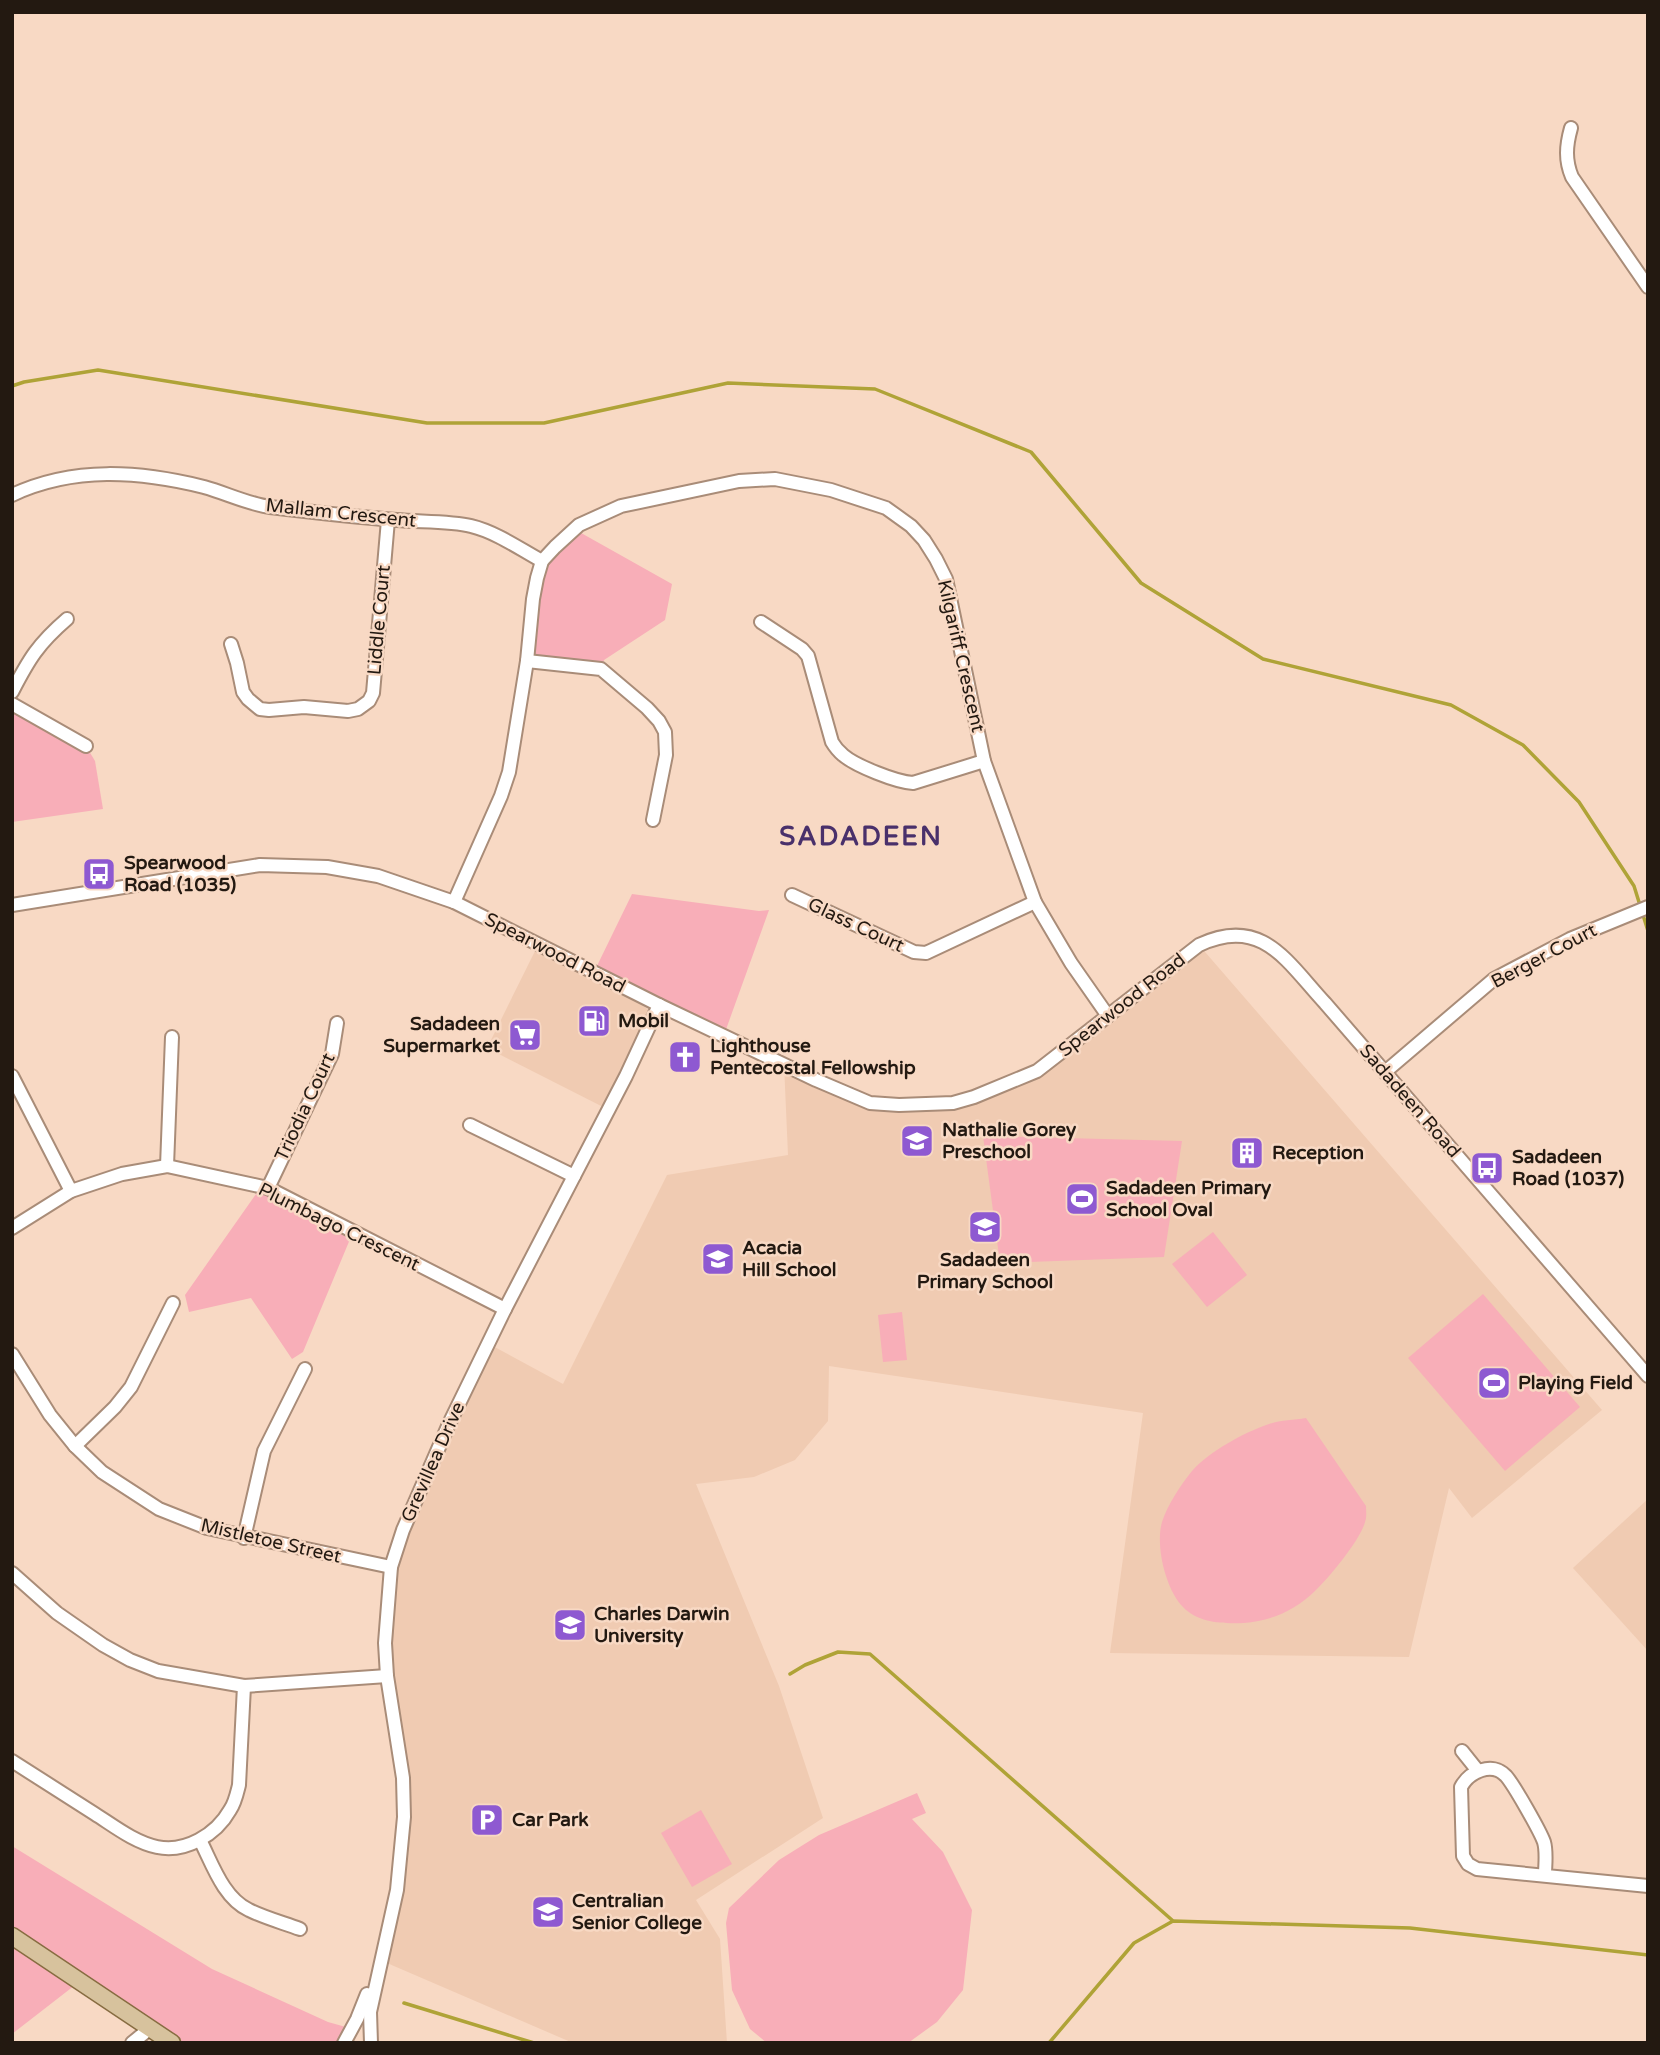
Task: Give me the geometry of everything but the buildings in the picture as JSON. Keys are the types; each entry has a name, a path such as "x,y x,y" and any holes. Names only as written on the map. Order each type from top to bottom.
{"main road":[{"path":"13,1939 172,2043"}],"street":[{"path":"1571,128 1566,156 1572,177 1648,287"},
{"name":"Mallam Crescent","path":"12,495 57,479 112,473 147,475 205,487 266,507 471,526 509,542 542,561"},
{"name":"Kilgariff Crescent","path":"542,561 579,525 595,516 621,506 739,481 775,480 831,490 886,508 911,526 924,540 946,579 984,761 1035,902 1071,963 1108,1016"},
{"name":"Liddle Court","path":"231,644 243,692 247,699 260,709 304,706 348,711 364,705 373,693 388,520"},
{"path":"454,902 509,772 527,661 533,598 542,561"},
{"path":"12,692 30,658 67,619"},
{"path":"761,622 802,649 808,656 831,742 845,758 901,782 913,783 984,761"},
{"path":"527,661 601,669 659,721 665,732 666,755 653,820"},
{"path":"12,704 86,746"},
{"name":"Spearwood Road","path":"12,905 261,865 327,867 378,876 454,902 816,1080 870,1102 899,1105 953,1103 1010,1083 1037,1070 1199,945 1214,938 1243,935"},
{"name":"Glass Court","path":"792,895 914,952 926,953 1035,902"},
{"name":"Berger Court","path":"1385,1072 1494,979 1570,939 1647,907"},
{"name":"Sadadeen Road","path":"1243,935 1256,938 1272,947 1288,962 1648,1376"},
{"name":"Grevillea Drive","path":"371,2043 369,2012 397,1890 404,1817 402,1778 387,1676 385,1643 391,1567 425,1477 505,1309 626,1076 659,1005"},
{"name":"Triodia Court","path":"268,1188 332,1054 337,1023"},
{"path":"166,1166 172,1037"},
{"path":"12,1076 71,1191"},
{"path":"470,1125 574,1176"},
{"name":"Plumbago Crescent","path":"12,1228 71,1191 122,1174 166,1166 268,1188 505,1309"},
{"path":"75,1446 115,1407 131,1387 173,1303"},
{"name":"Mistletoe Street","path":"12,1354 50,1415 75,1446 102,1472 159,1509 191,1523 244,1538 391,1567"},
{"path":"244,1538 264,1451 305,1368"},
{"path":"12,1573 57,1613 103,1644 130,1660 158,1671 244,1686 387,1676"},
{"path":"12,1761 132,1838 156,1847 190,1844 200,1840 223,1821 235,1799 239,1785 244,1686"},
{"path":"1462,1751 1478,1770"},
{"path":"1545,1875 1545,1845 1506,1776 1491,1768 1478,1770 1464,1781 1461,1787 1463,1856 1468,1864 1477,1869 1648,1886"},
{"path":"200,1840 223,1884 247,1910 300,1929"},
{"name":"Grevillea Drive","path":"344,2043 357,2019 380,1960"},
{"path":"132,2043 149,2029"}],"shaded area":[{"path":"574,529 672,584 665,620 604,660 601,669 527,661 542,561"},
{"path":"12,704 86,746 95,761 103,809 12,822"},
{"path":"632,894 759,911 769,910 724,1035 594,972"},
{"path":"538,945 594,972 649,1010 626,1076 609,1110 487,1048"},
{"path":"1199,945 1602,1410 1472,1518 1449,1488 1409,1657 1110,1653 1143,1413 829,1366 828,1421 795,1460 754,1477 696,1484 779,1686 823,1818 696,1900 720,1939 727,2043 573,2043 380,1960 404,1817 387,1676 391,1567 489,1344 563,1384 667,1175 788,1155 784,1064 871,1103 926,1106 1010,1083"},
{"name":"Sadadeen Primary School Oval","path":"983,1136 1182,1141 1164,1257 1000,1263"},
{"path":"261,1187 353,1232 303,1352 292,1359 251,1298 189,1312 185,1295"},
{"path":"1213,1232 1247,1275 1207,1307 1172,1264"},
{"name":"Playing Field","path":"1483,1294 1580,1407 1505,1471 1408,1358"},
{"path":"902,1312 907,1360 883,1362 878,1315"},
{"path":"1306,1418 1366,1506 1366,1520 1357,1538 1308,1598 1282,1613 1264,1620 1220,1623 1189,1612 1172,1590 1161,1555 1160,1532 1171,1502 1192,1471 1228,1443 1269,1424"},
{"path":"1648,1499 1648,1651 1573,1568"},
{"path":"917,1793 926,1813 912,1819 943,1852 972,1910 963,1990 937,2022 908,2043 767,2043 750,2029 732,1990 726,1923 729,1908 779,1860 819,1835"},
{"path":"701,1810 732,1864 692,1887 661,1833"},
{"path":"12,1846 212,1969 328,2022 353,2029 347,2043 172,2043 79,1982 12,2034"}],"waterway":[{"path":"12,386 98,370 427,423 544,423 728,383 875,389 1031,452 1141,583 1263,659 1451,705 1523,745 1579,802 1634,886 1648,931"},
{"path":"790,1674 838,1652 870,1654 1172,1920"},
{"path":"1049,2043 1134,1943 1173,1921 1410,1928 1648,1955"},
{"path":"404,2003 534,2043"}],"place":[{"name":"Spearwood Road (1035)","path":"99,874"},
{"name":"Mobil","path":"594,1021"},
{"name":"Sadadeen Supermarket","path":"525,1035"},
{"name":"Lighthouse Pentecostal Fellowship","path":"685,1057"},
{"name":"Nathalie Gorey Preschool","path":"917,1141"},
{"name":"Reception","path":"1247,1153"},
{"name":"Sadadeen Road (1037)","path":"1487,1168"},
{"name":"Sadadeen Primary School Oval","path":"1082,1199"},
{"name":"Sadadeen Primary School","path":"985,1227"},
{"name":"Acacia Hill School","path":"718,1259"},
{"name":"Playing Field","path":"1494,1383"},
{"name":"Charles Darwin University","path":"570,1625"},
{"name":"Car Park","path":"487,1820"},
{"name":"Centralian Senior College","path":"548,1912"}],"district":[{"name":"SADADEEN","path":"861,836"}]}
